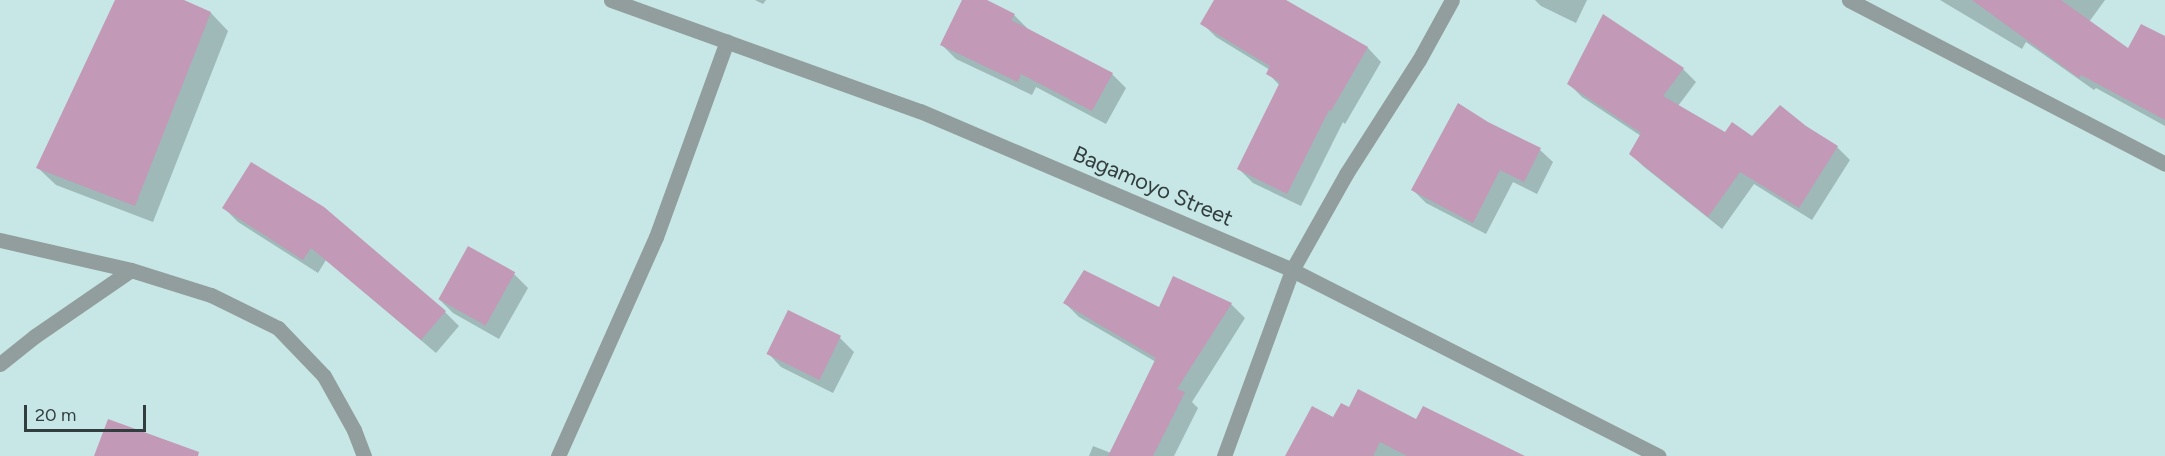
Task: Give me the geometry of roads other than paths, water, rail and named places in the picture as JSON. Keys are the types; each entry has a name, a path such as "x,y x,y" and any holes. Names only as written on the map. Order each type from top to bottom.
{"street":[{"name":"Bagamoyo Street","path":"610,0 920,111 1292,270 1658,456"},
{"path":"1224,456 1292,270 1346,174 1419,60 1452,0"},
{"path":"1849,0 2165,164"},
{"path":"558,456 656,237 727,41"},
{"path":"0,240 131,270 211,295 278,328 324,376 354,430 364,456"},
{"path":"0,364 35,336 131,270"}]}
